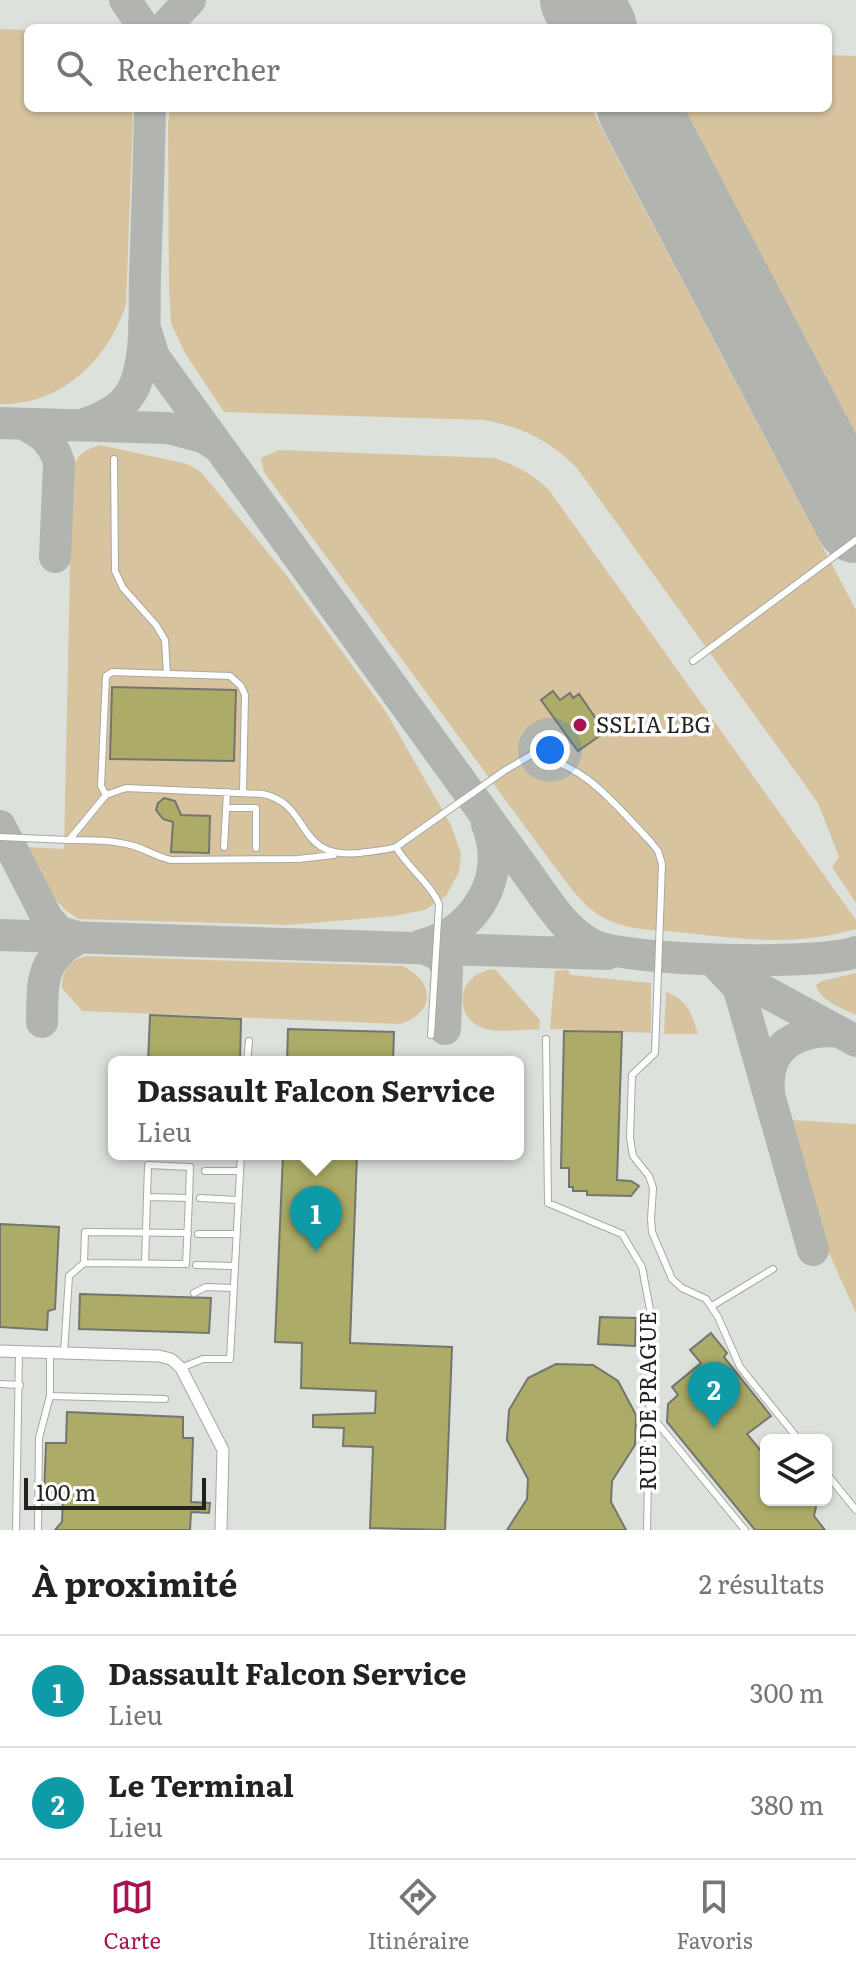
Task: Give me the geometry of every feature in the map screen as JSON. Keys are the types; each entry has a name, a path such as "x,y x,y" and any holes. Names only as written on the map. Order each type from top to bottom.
{"street":[{"path":"0,1351 159,1356 171,1359 181,1368 223,1450 221,1530"}],"lane":[{"path":"114,459 115,571 123,588 156,625 165,640 167,674"},
{"path":"693,661 856,540"},
{"path":"106,795 101,786 106,676 112,672 230,676 241,686 245,695 243,793"},
{"path":"0,837 114,842 171,860 298,859 338,855 396,847 531,755 559,762 589,778 658,851 662,864 655,1053 632,1075 630,1138 633,1156 649,1176 653,1188 652,1232 672,1279 682,1288 706,1299 712,1306 740,1367 794,1434"},
{"path":"69,840 106,795 126,788 227,792 278,797 288,805 314,842 338,855"},
{"path":"224,847 227,792"},
{"path":"226,808 256,808 256,848"},
{"path":"396,847 439,904 431,1035"},
{"name":"RUE DE PRAGUE","path":"546,1039 548,1203 622,1234 642,1267 651,1315 647,1530"},
{"path":"248,1056 249,1041"},
{"path":"181,1368 203,1359 230,1359 241,1160"},
{"path":"64,1353 69,1276 84,1263 186,1264 190,1167 148,1165 145,1263"},
{"path":"205,1171 240,1171"},
{"path":"147,1197 189,1198"},
{"path":"200,1198 238,1200"},
{"path":"84,1263 85,1232 188,1233"},
{"path":"198,1234 236,1234"},
{"path":"196,1265 233,1266"},
{"path":"712,1306 773,1269"},
{"path":"194,1293 206,1287 232,1288"},
{"path":"16,1530 19,1352"},
{"path":"38,1530 39,1438 50,1396 50,1353"},
{"path":"0,1384 20,1385"},
{"path":"50,1396 165,1399"},
{"path":"649,1413 745,1530"},
{"path":"832,1480 856,1510"}],"shaded area":[{"path":"0,29 24,30 24,112 132,112 133,120 126,304 118,324 95,360 62,388 22,403 0,404"},
{"path":"832,55 856,56 856,435 686,112 832,112"},
{"path":"170,112 593,112 856,610 856,903 832,867 839,857 818,803 577,468 556,450 522,431 483,420 224,412 185,353 171,323"},
{"path":"100,445 187,464 201,472 284,572 386,712 451,825 461,854 459,872 446,896 425,910 394,916 288,925 79,919 53,897 27,847 64,849 72,474 81,455"},
{"path":"279,450 494,458 543,484 856,920 856,929 789,940 745,939 634,928 610,921 594,912 563,878 264,472 261,458"},
{"path":"86,956 402,966 421,979 427,996 420,1012 400,1024 82,1011 62,988 62,982 68,967"},
{"path":"495,969 540,1020 539,1030 486,1029 467,1016 463,1007 466,987 472,978"},
{"path":"568,970 571,975 651,983 651,1033 550,1029 555,971"},
{"path":"856,973 856,1015 838,1007 818,991 816,985 822,981"},
{"path":"666,992 688,1008 698,1034 664,1034"},
{"path":"791,1120 856,1124 856,1313 825,1244"}],"building":[{"path":"112,687 236,690 234,761 110,759"},
{"name":"SSLIA LBG","path":"553,691 560,700 570,693 573,698 579,694 605,732 578,751 541,700"},
{"path":"164,798 175,801 181,815 210,816 209,853 171,852 173,822 163,819 156,810"},
{"path":"150,1015 241,1019 240,1056 148,1056"},
{"path":"288,1029 394,1032 393,1056 287,1056"},
{"path":"564,1031 622,1032 617,1180 631,1181 639,1186 631,1196 587,1195 587,1191 573,1191 573,1187 569,1187 569,1168 561,1168"},
{"path":"283,1160 357,1160 350,1343 452,1347 445,1530 370,1528 373,1447 343,1446 344,1428 313,1427 313,1415 375,1413 376,1391 301,1388 302,1343 275,1342"},
{"path":"0,1224 59,1227 55,1309 48,1311 47,1330 0,1327"},
{"path":"80,1294 211,1298 209,1333 79,1329"},
{"path":"600,1317 636,1318 635,1346 598,1344"},
{"path":"711,1333 727,1353 724,1357 771,1416 747,1434 760,1450 760,1506 815,1506 814,1516 825,1530 755,1530 667,1422 668,1404 678,1395 672,1387 701,1363 690,1350"},
{"path":"556,1364 593,1365 618,1381 636,1415 635,1445 612,1481 611,1502 626,1530 507,1530 527,1499 528,1479 507,1440 509,1410 528,1378"},
{"path":"67,1412 183,1417 183,1438 193,1438 191,1502 210,1503 209,1513 191,1512 190,1530 55,1530 62,1522 63,1497 44,1496 46,1443 66,1443"}],"taxiway":[{"path":"125,0 141,24"},
{"path":"168,24 190,0"},
{"path":"82,425 104,416 122,403 132,391 141,365 150,112"},
{"path":"144,325 154,357 550,906 574,932 593,945 612,950 681,958 804,959 856,952"},
{"path":"0,423 168,428 203,437 219,447"},
{"path":"25,425 46,440 54,449 59,463 55,557"},
{"path":"422,945 458,928 483,899 493,863 487,824"},
{"path":"0,826 47,918 59,932 77,937"},
{"path":"0,935 607,954"},
{"path":"42,1022 46,973 56,955 79,938"},
{"path":"424,948 441,956 447,969 445,1029"},
{"path":"719,967 738,987 813,1250"},
{"path":"725,970 856,1041"},
{"path":"769,1091 772,1062 787,1043 810,1033 838,1031"}],"runway":[{"path":"581,0 594,24"},
{"path":"640,112 856,522"}],"place":[{"name":"SSLIA LBG","path":"580,725"},
{"name":"Dassault Falcon Service","path":"316,1252"},
{"name":"Le Terminal","path":"714,1428"}]}
